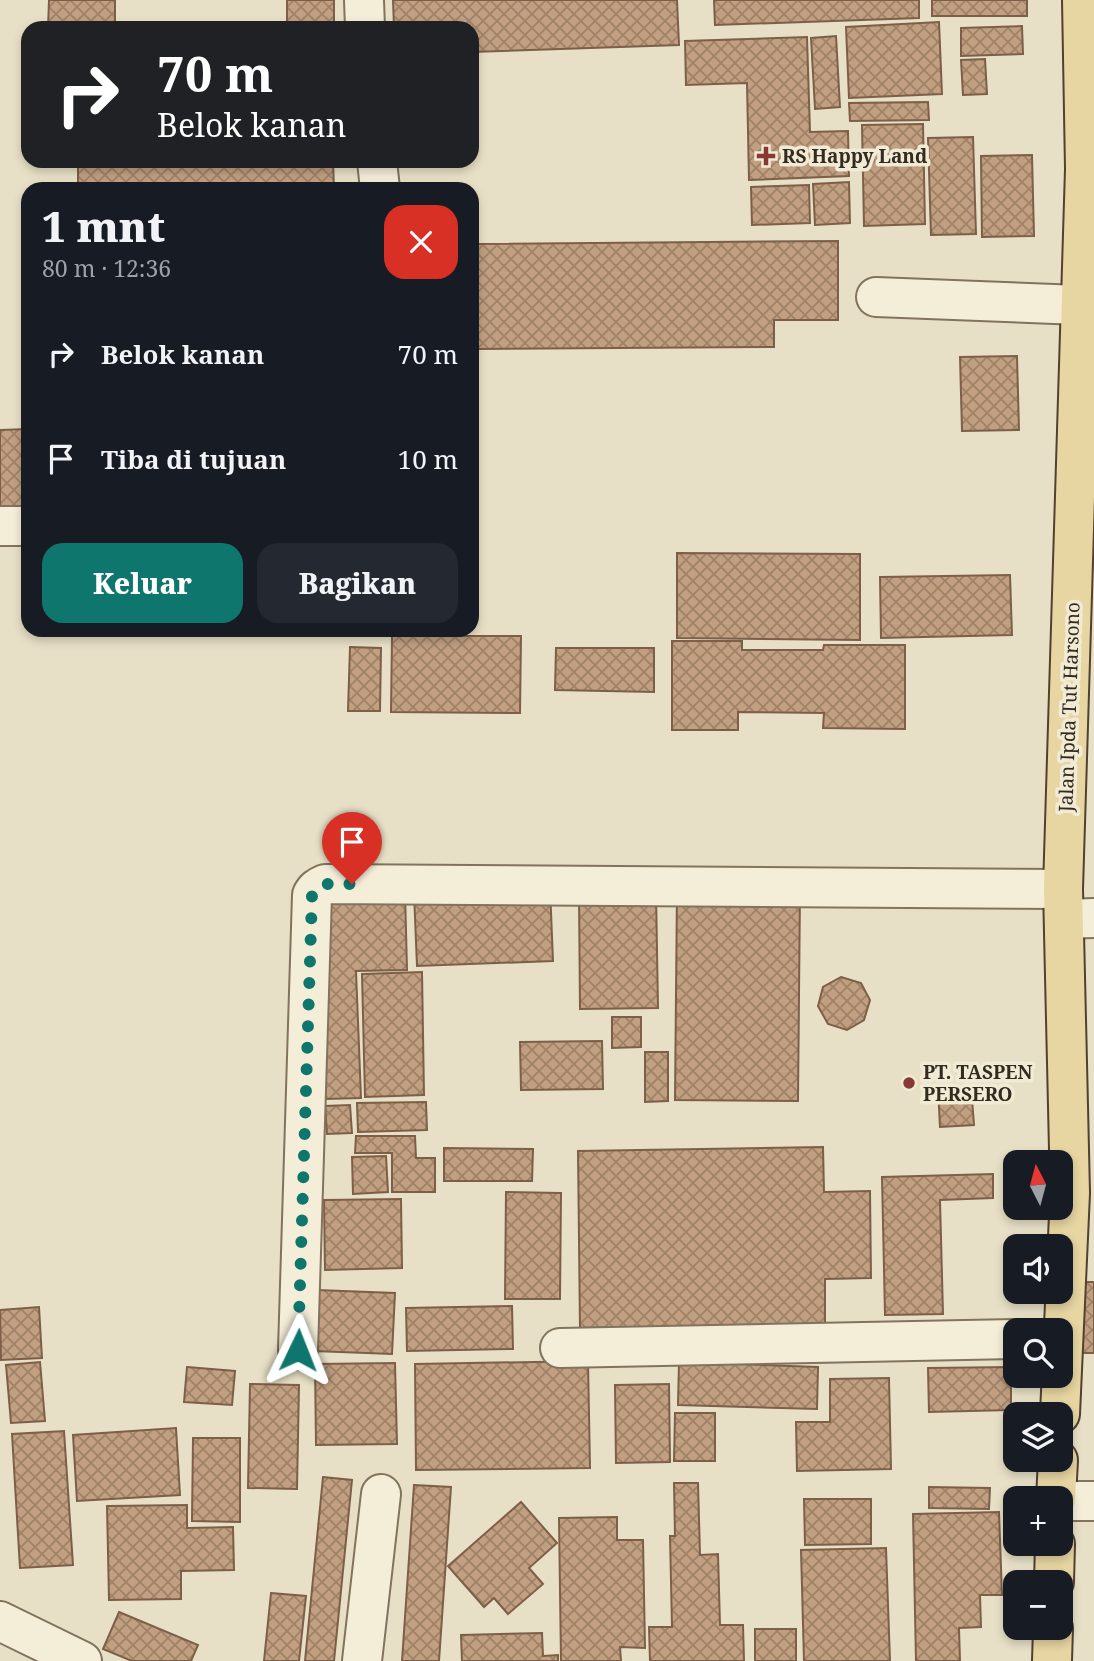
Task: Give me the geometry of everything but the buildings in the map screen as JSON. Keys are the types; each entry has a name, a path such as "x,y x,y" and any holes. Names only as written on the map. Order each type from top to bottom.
{"main road":[{"name":"Jalan Ipda Tut Harsono","path":"1064,1318 1070,1193 1089,169 1082,0"},
{"path":"1052,1661 1053,1640"}],"street":[{"path":"364,0 365,21"},
{"path":"876,297 1085,280"},
{"path":"0,526 21,526"},
{"path":"298,1350 312,895 315,889 325,884 1074,909"},
{"path":"560,1348 1003,1339"},
{"path":"362,1661 381,1494"},
{"path":"1073,1501 1094,1502"},
{"path":"0,1621 82,1661"}],"place":[{"name":"RS Happy Land","path":"766,156"},
{"name":"PT. TASPEN PERSERO","path":"909,1083"}],"route":[{"path":"298,1350 312,895 315,889 325,884 352,884"}]}
